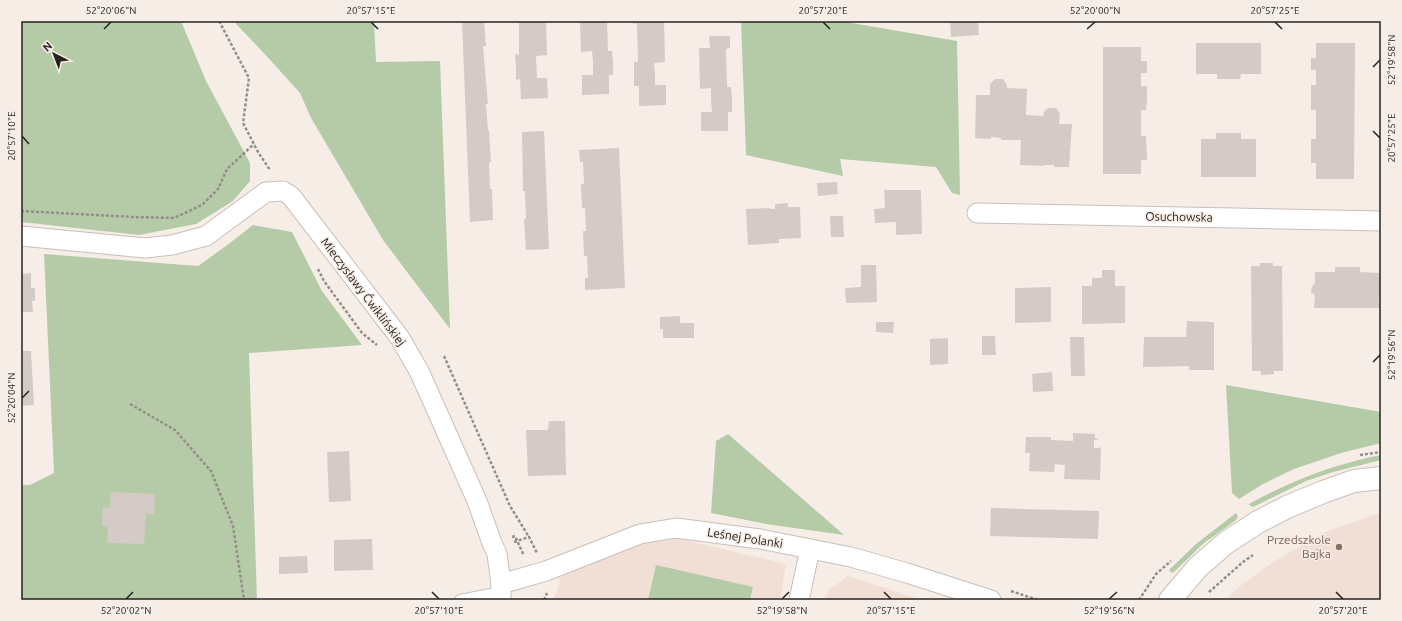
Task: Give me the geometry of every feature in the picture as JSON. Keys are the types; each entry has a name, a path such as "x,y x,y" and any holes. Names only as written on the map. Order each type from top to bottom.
{"street":[{"path":"21,236 145,248 172,245 206,236 266,192 283,191"},
{"name":"Mieczysławy Ćwiklińskiej","path":"283,191 291,196 400,338 420,373 477,501 496,554 501,592"},
{"name":"Osuchowska","path":"977,214 1381,220"},
{"path":"1170,600 1198,567 1227,542 1258,522 1287,507 1323,492 1354,481 1381,478"},
{"name":"Leśnej Polanki","path":"501,592 546,571 640,534 676,528 760,539 851,557 991,600"},
{"path":"799,600 810,549"}],"lane":[{"name":"Leśnej Polanki","path":"460,600 501,592"}],"path":[{"path":"219,21 249,78 243,123 283,191"},
{"path":"21,211 174,218 202,205 218,189 227,169 254,144"},
{"path":"316,264 324,281 362,333 381,349"},
{"path":"444,356 510,506 529,537"},
{"path":"130,404 176,430 210,471 234,526 244,600"},
{"path":"1206,595 1243,562 1255,554"}],"shaded area":[{"name":"Przedszkole Bajka","path":"1381,512 1381,600 1226,600 1240,586 1273,562 1323,533"},
{"path":"680,539 786,564 780,600 553,600 560,584 559,577 647,542"},
{"path":"848,576 922,600 824,600 829,590"}],"green space":[{"path":"21,21 181,21 206,81 250,163 250,181 233,201 196,224 139,235 21,222"},
{"path":"235,21 374,21 376,62 440,61 450,329 383,240 311,118 300,93"},
{"path":"741,21 840,21 957,41 960,195 952,193 936,167 840,159 843,176 746,155"},
{"path":"253,225 292,232 322,291 362,345 249,353 257,600 21,600 21,485 30,485 54,473 44,254 198,266"},
{"path":"1226,385 1381,412 1381,443 1341,453 1294,469 1263,484 1239,499 1232,493"},
{"path":"728,434 844,535 766,524 711,513 716,441"},
{"path":"1381,455 1381,460 1333,472 1306,481 1253,507 1249,505 1281,488 1313,474 1346,463"},
{"path":"1236,513 1238,517 1235,521 1204,543 1175,571 1172,573 1169,570 1196,544"},
{"path":"656,565 753,587 750,600 648,600"}],"building":[{"path":"462,21 484,21 486,46 483,46 488,104 486,104 491,162 489,162 493,220 470,222"},
{"path":"519,21 546,21 547,55 536,56 537,78 547,78 548,98 521,99 520,79 516,80 515,54 519,55"},
{"path":"580,21 607,21 608,51 612,51 613,62 613,75 609,75 609,94 582,95 582,75 593,75 593,63 592,51 581,52"},
{"path":"633,21 664,22 665,62 654,63 655,85 666,85 666,105 639,106 639,86 634,86 634,62 638,62 637,23 633,24"},
{"path":"950,21 978,21 979,35 951,37"},
{"path":"709,36 730,36 730,48 726,49 727,87 731,87 732,99 732,112 728,112 728,131 701,131 701,112 712,112 711,88 700,89 699,48 710,48"},
{"path":"1196,43 1261,43 1261,74 1241,74 1240,79 1217,79 1217,74 1196,74"},
{"path":"1316,43 1355,43 1354,179 1316,179 1316,163 1311,163 1311,139 1316,139 1316,110 1311,110 1311,85 1316,85 1316,70 1311,70 1311,58 1316,58"},
{"path":"1103,47 1141,47 1141,61 1147,61 1147,73 1141,73 1141,86 1147,86 1146,110 1141,110 1141,136 1146,136 1147,160 1141,160 1141,174 1103,174"},
{"path":"995,79 1003,79 1007,85 1007,88 1027,89 1026,115 1043,116 1044,112 1048,108 1056,108 1060,113 1059,124 1072,124 1069,167 1054,167 1054,165 1020,165 1021,140 1001,140 1001,138 991,137 991,139 975,138 976,95 990,95 990,84"},
{"path":"544,131 549,249 526,250 522,132"},
{"path":"1216,133 1241,133 1241,139 1256,139 1256,177 1201,177 1201,139 1216,139"},
{"path":"619,148 625,288 585,290 585,278 588,278 587,256 584,256 583,231 586,231 585,208 582,208 581,184 584,184 583,162 580,162 579,150"},
{"path":"837,182 838,194 818,196 817,183"},
{"path":"884,190 921,190 922,234 896,235 896,222 875,223 874,209 885,208"},
{"path":"788,203 788,207 800,207 801,238 779,239 779,243 748,245 746,209 775,209 775,204"},
{"path":"830,216 843,216 844,237 831,237"},
{"path":"1260,263 1273,263 1273,266 1282,266 1283,371 1274,371 1274,374 1261,375 1261,371 1252,371 1251,266 1260,266"},
{"path":"861,265 876,265 877,302 846,303 845,288 861,287"},
{"path":"1335,267 1360,267 1360,272 1380,273 1380,308 1314,308 1315,295 1311,292 1315,283 1315,272 1335,272"},
{"path":"1102,270 1115,270 1115,286 1125,286 1125,323 1082,324 1082,286 1092,286 1092,278 1102,278"},
{"path":"31,273 31,288 35,288 35,301 32,301 33,312 21,312 21,274"},
{"path":"1051,287 1051,322 1015,323 1015,288"},
{"path":"680,316 680,323 694,323 694,338 663,338 663,329 660,329 660,317"},
{"path":"1187,321 1214,322 1214,370 1189,370 1189,366 1143,367 1144,337 1186,337"},
{"path":"876,322 894,322 893,333 876,332"},
{"path":"982,336 995,336 996,355 982,355"},
{"path":"1070,337 1084,337 1085,376 1071,376"},
{"path":"948,338 948,364 930,365 930,339"},
{"path":"21,351 31,351 34,405 21,406"},
{"path":"1052,372 1053,391 1033,392 1032,374"},
{"path":"549,421 565,421 566,475 528,476 526,430 548,430"},
{"path":"1073,433 1095,434 1095,438 1098,439 1094,440 1094,448 1100,448 1101,446 1100,480 1064,479 1065,465 1055,464 1054,472 1029,471 1030,453 1025,453 1026,437 1051,437 1051,440 1073,441"},
{"path":"349,451 351,501 329,502 327,452"},
{"path":"111,492 155,494 154,514 146,514 144,544 107,543 108,526 102,526 103,507 110,508"},
{"path":"991,508 1099,511 1098,539 990,536"},
{"path":"372,539 373,570 334,571 334,540"},
{"path":"307,556 308,573 279,574 279,557"}],"place":[{"name":"Przedszkole Bajka","path":"1339,547"}]}
